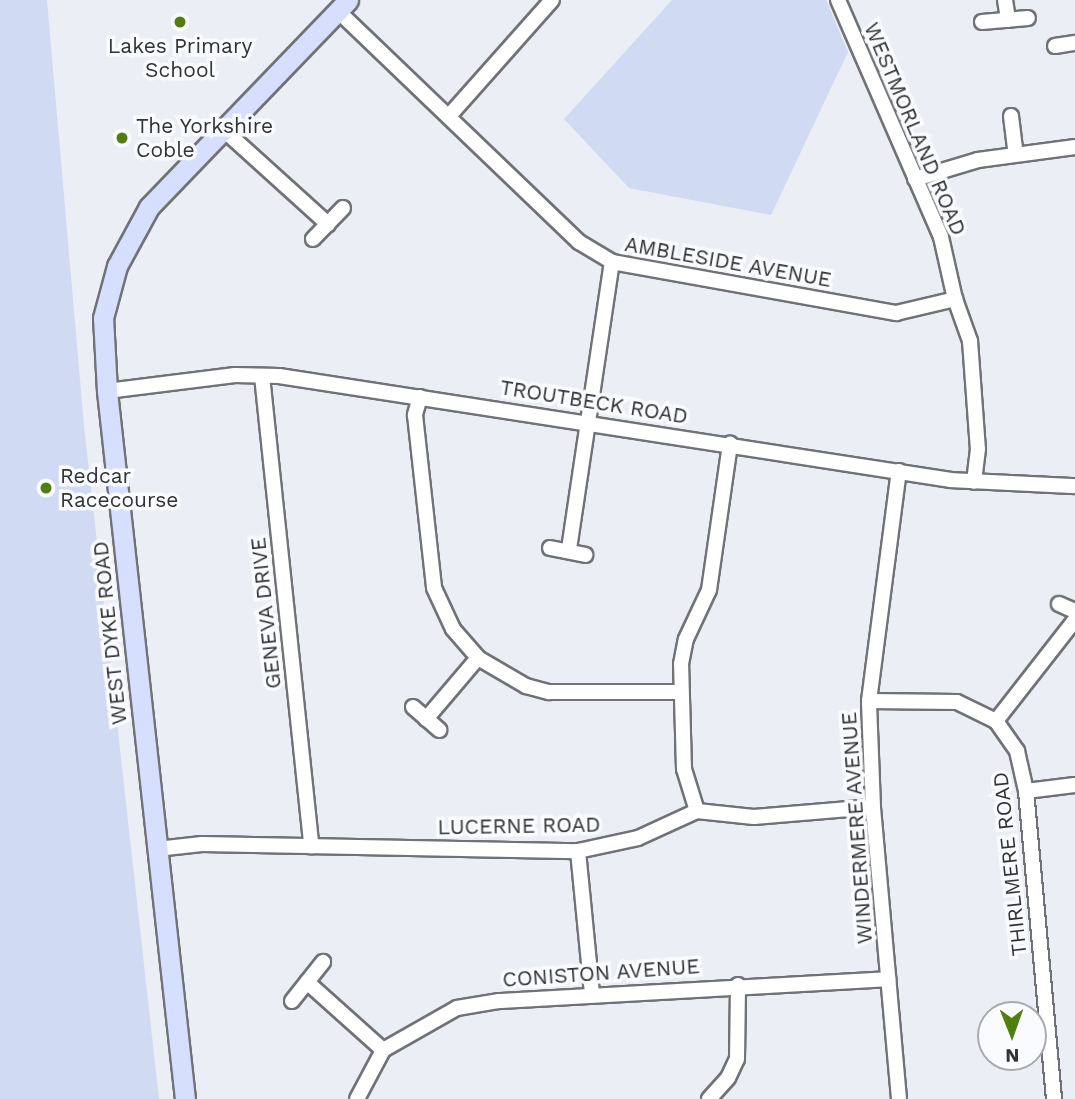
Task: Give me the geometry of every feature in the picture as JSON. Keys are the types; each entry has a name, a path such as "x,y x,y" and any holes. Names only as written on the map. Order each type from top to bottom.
{"street":[{"path":"449,116 552,0"},
{"name":"WESTMORLAND ROAD","path":"838,0 941,237 955,299 970,341 978,452 974,482"},
{"path":"1005,0 1008,20"},
{"name":"AMBLESIDE AVENUE","path":"343,6 449,116 579,242 612,262 896,313 955,299"},
{"name":"WEST DYKE ROAD","path":"185,1099 107,391 103,318 117,266 149,207 343,6"},
{"path":"982,22 1028,18"},
{"path":"1055,46 1075,43"},
{"path":"1011,116 1016,154"},
{"path":"225,131 328,224"},
{"path":"915,179 978,160 1075,147"},
{"path":"313,239 343,208"},
{"path":"569,549 612,262"},
{"name":"TROUTBECK ROAD","path":"107,391 262,376 419,397 974,482 1075,486"},
{"name":"GENEVA DRIVE","path":"262,376 311,846"},
{"path":"419,397 415,415 434,588 453,629 478,657 526,686 549,692 680,692"},
{"path":"730,444 714,569 709,590 686,639 680,692 684,769 697,811 754,817 873,807"},
{"name":"WINDERMERE AVENUE","path":"899,471 869,701 873,807 899,1099"},
{"path":"550,548 569,549 585,555"},
{"path":"1059,604 1075,611"},
{"path":"996,721 1075,620"},
{"path":"426,719 478,657"},
{"name":"THIRLMERE ROAD","path":"869,701 957,702 996,721 1017,751 1026,791 1054,1099"},
{"path":"413,707 439,730"},
{"path":"1026,791 1075,785"},
{"name":"LUCERNE ROAD","path":"157,849 202,844 578,851 638,838 697,811"},
{"path":"578,851 592,995"},
{"path":"292,1002 323,962"},
{"name":"CONISTON AVENUE","path":"383,1050 457,1008 737,985 888,979"},
{"path":"307,982 383,1050 357,1099"},
{"path":"709,1099 728,1078 737,1059 737,985"}],"shaded area":[{"name":"Redcar Racecourse","path":"0,0 47,0 84,426 159,1099 0,1099"},
{"path":"672,0 826,0 848,52 771,215 629,188 564,119"}],"place":[{"name":"Lakes Primary School","path":"180,22"},
{"name":"The Yorkshire Coble","path":"122,138"},
{"name":"Redcar Racecourse","path":"46,488"}]}
